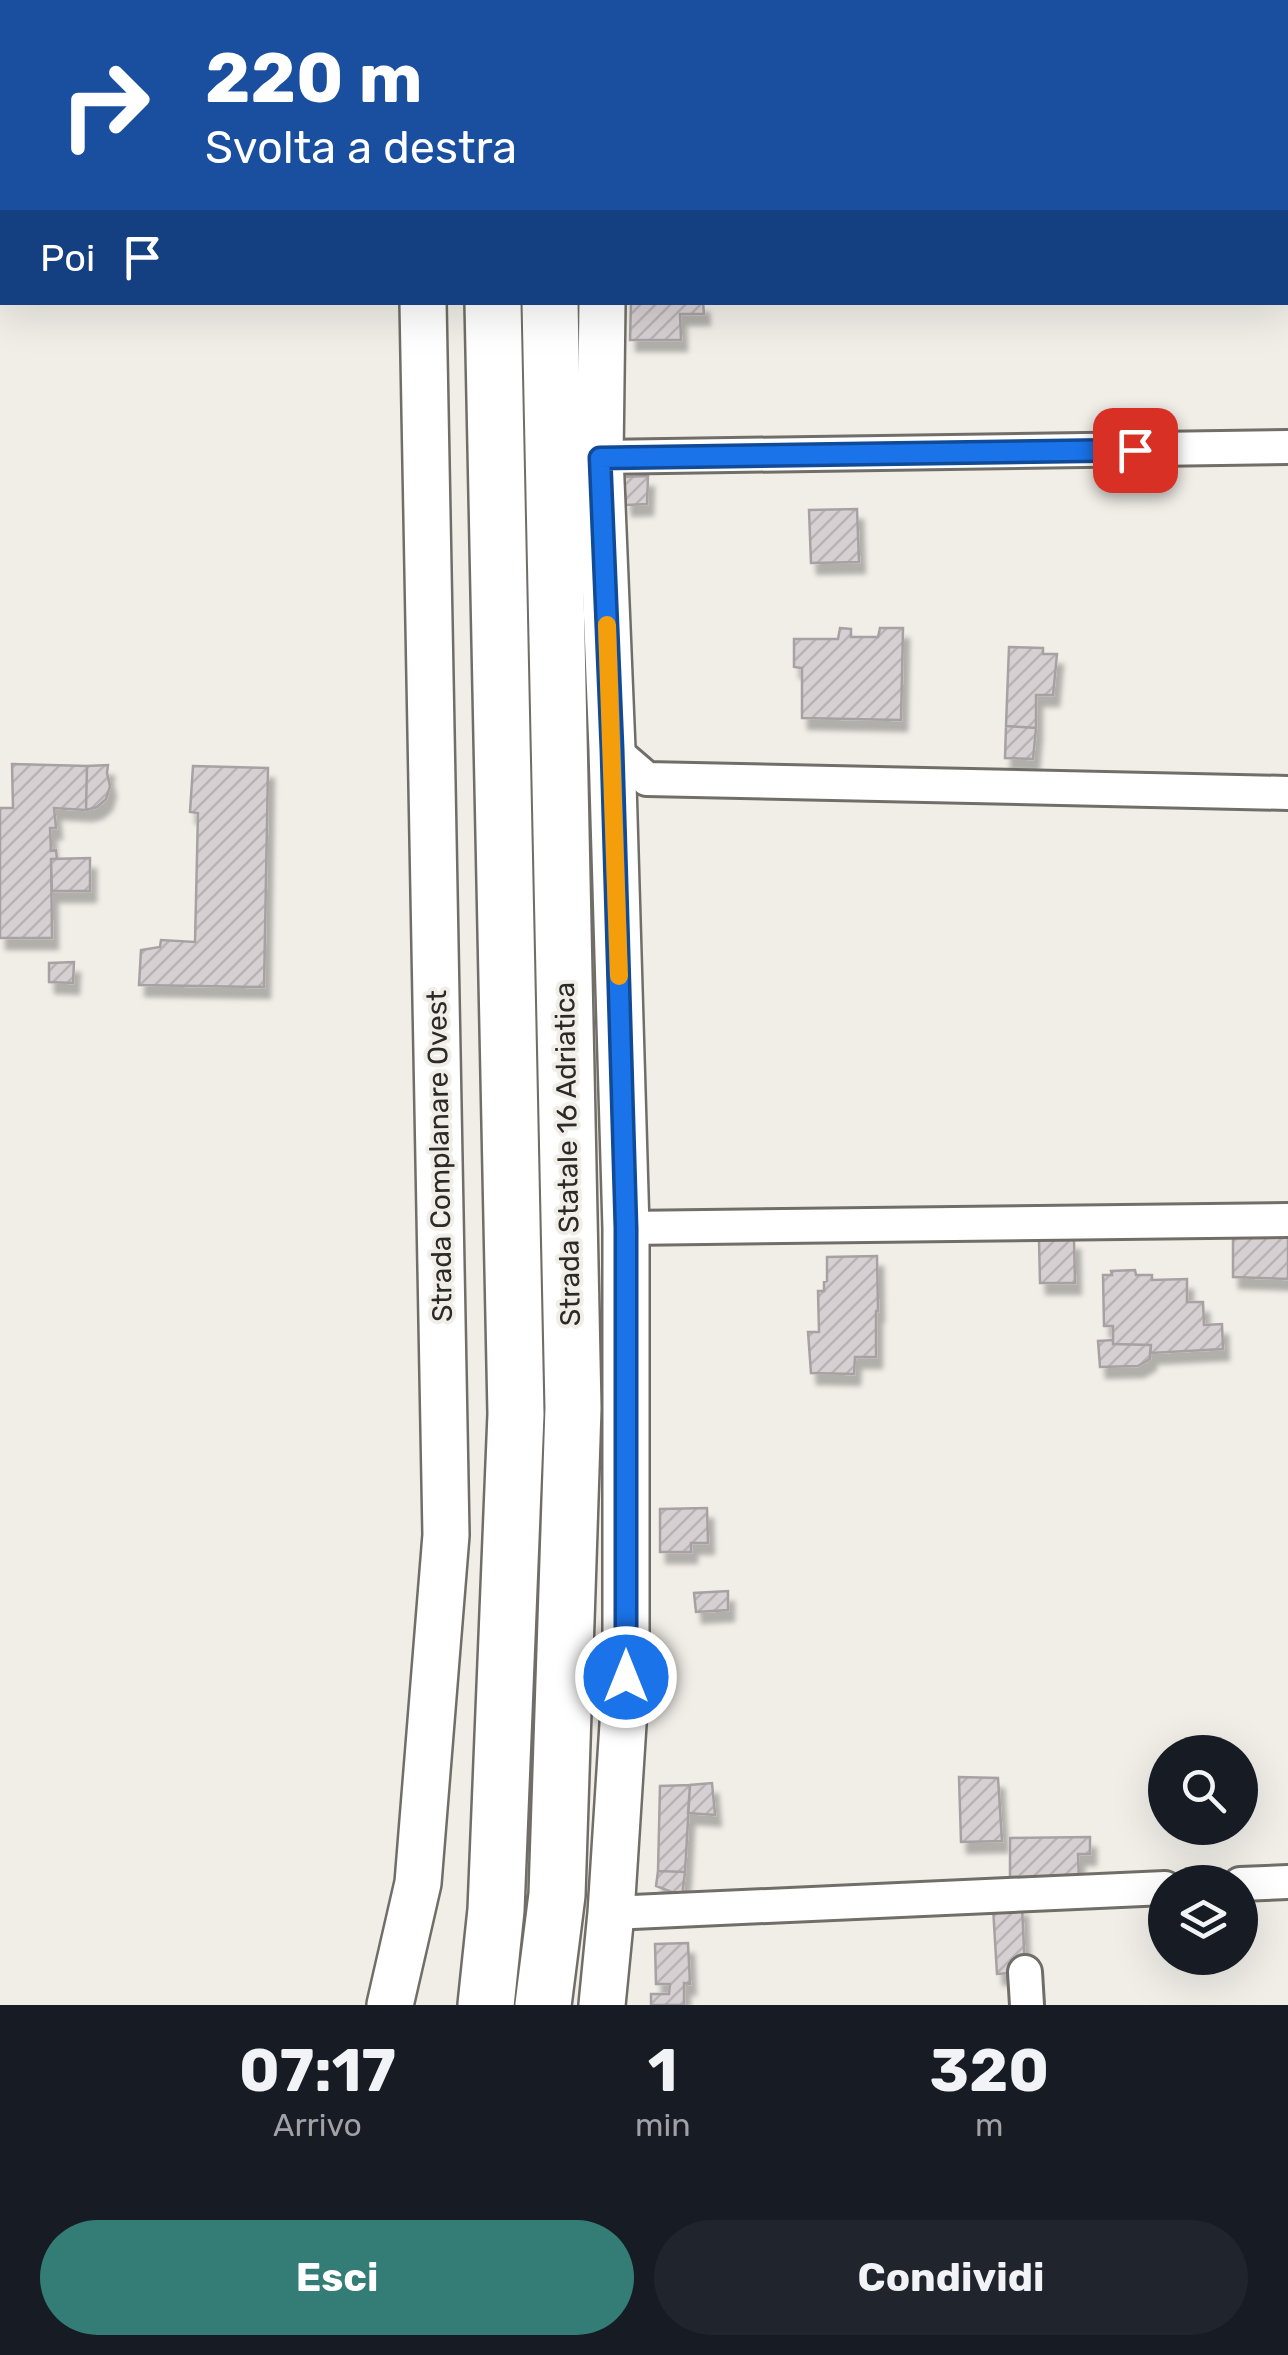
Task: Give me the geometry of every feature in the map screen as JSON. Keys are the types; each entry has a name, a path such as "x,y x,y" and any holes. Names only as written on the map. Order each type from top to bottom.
{"highway":[{"name":"Strada Statale 16 Adriatica","path":"486,2005 496,1910 516,1414 493,305"},
{"name":"Strada Statale 16 Adriatica","path":"543,2005 557,1895 573,1408 550,305"}],"street":[{"name":"Strada Complanare Ovest","path":"390,2005 418,1883 446,1535 423,305"},
{"path":"602,305 600,458 626,1228 626,1677 602,2005"},
{"path":"600,458 1288,447"},
{"path":"612,749 647,779 1288,793"},
{"path":"626,1228 1288,1220"},
{"path":"1258,1883 1288,1882"},
{"path":"611,1913 1148,1889"},
{"path":"1025,1972 1028,2005"}],"building":[{"path":"631,305 703,305 704,314 680,314 681,340 630,340"},
{"path":"648,476 647,504 626,505 624,477"},
{"path":"857,509 859,562 811,563 809,510"},
{"path":"840,628 851,629 851,637 878,637 880,628 903,628 901,720 802,718 802,668 794,667 794,639 838,639"},
{"path":"1009,647 1043,648 1043,654 1057,654 1053,695 1036,695 1036,728 1006,726"},
{"path":"1006,726 1036,728 1033,759 1005,758"},
{"path":"12,764 87,766 86,810 54,808 56,828 50,828 51,851 56,850 57,859 51,859 52,938 0,938 0,808 13,808"},
{"path":"108,765 110,786 106,799 86,810 87,766"},
{"path":"193,766 268,768 264,987 139,985 141,950 160,947 161,940 195,942 198,813 190,812"},
{"path":"90,858 90,891 52,891 51,859"},
{"path":"74,962 73,983 49,982 49,963"},
{"path":"1233,1235 1288,1235 1288,1279 1233,1277"},
{"path":"1074,1239 1075,1283 1040,1283 1039,1240"},
{"path":"877,1256 876,1357 855,1357 854,1374 811,1373 808,1332 819,1332 818,1291 824,1291 827,1281 827,1257"},
{"path":"1135,1270 1136,1275 1152,1275 1152,1280 1187,1279 1187,1302 1203,1302 1204,1325 1222,1324 1223,1349 1150,1353 1151,1345 1113,1344 1113,1326 1104,1326 1103,1275"},
{"path":"1113,1340 1113,1344 1151,1345 1150,1359 1138,1366 1100,1367 1098,1341"},
{"path":"707,1508 708,1543 691,1543 691,1552 660,1552 660,1509"},
{"path":"728,1591 728,1610 696,1612 694,1593"},
{"path":"959,1777 998,1778 1002,1841 961,1842"},
{"path":"712,1783 715,1815 688,1813 690,1785"},
{"path":"690,1785 685,1872 658,1871 660,1786"},
{"path":"1090,1837 1090,1854 1078,1854 1079,1881 1010,1883 1010,1838"},
{"path":"658,1871 685,1872 682,1896 656,1886"},
{"path":"1022,1905 1025,1972 997,1974 993,1907"},
{"path":"688,1943 690,1984 684,1983 684,2005 651,2005 651,1994 669,1994 670,1984 656,1984 655,1944"}],"slow traffic":[{"path":"607,625 619,976"}],"route":[{"path":"626,1677 626,1228 600,458 1135,450"}]}
